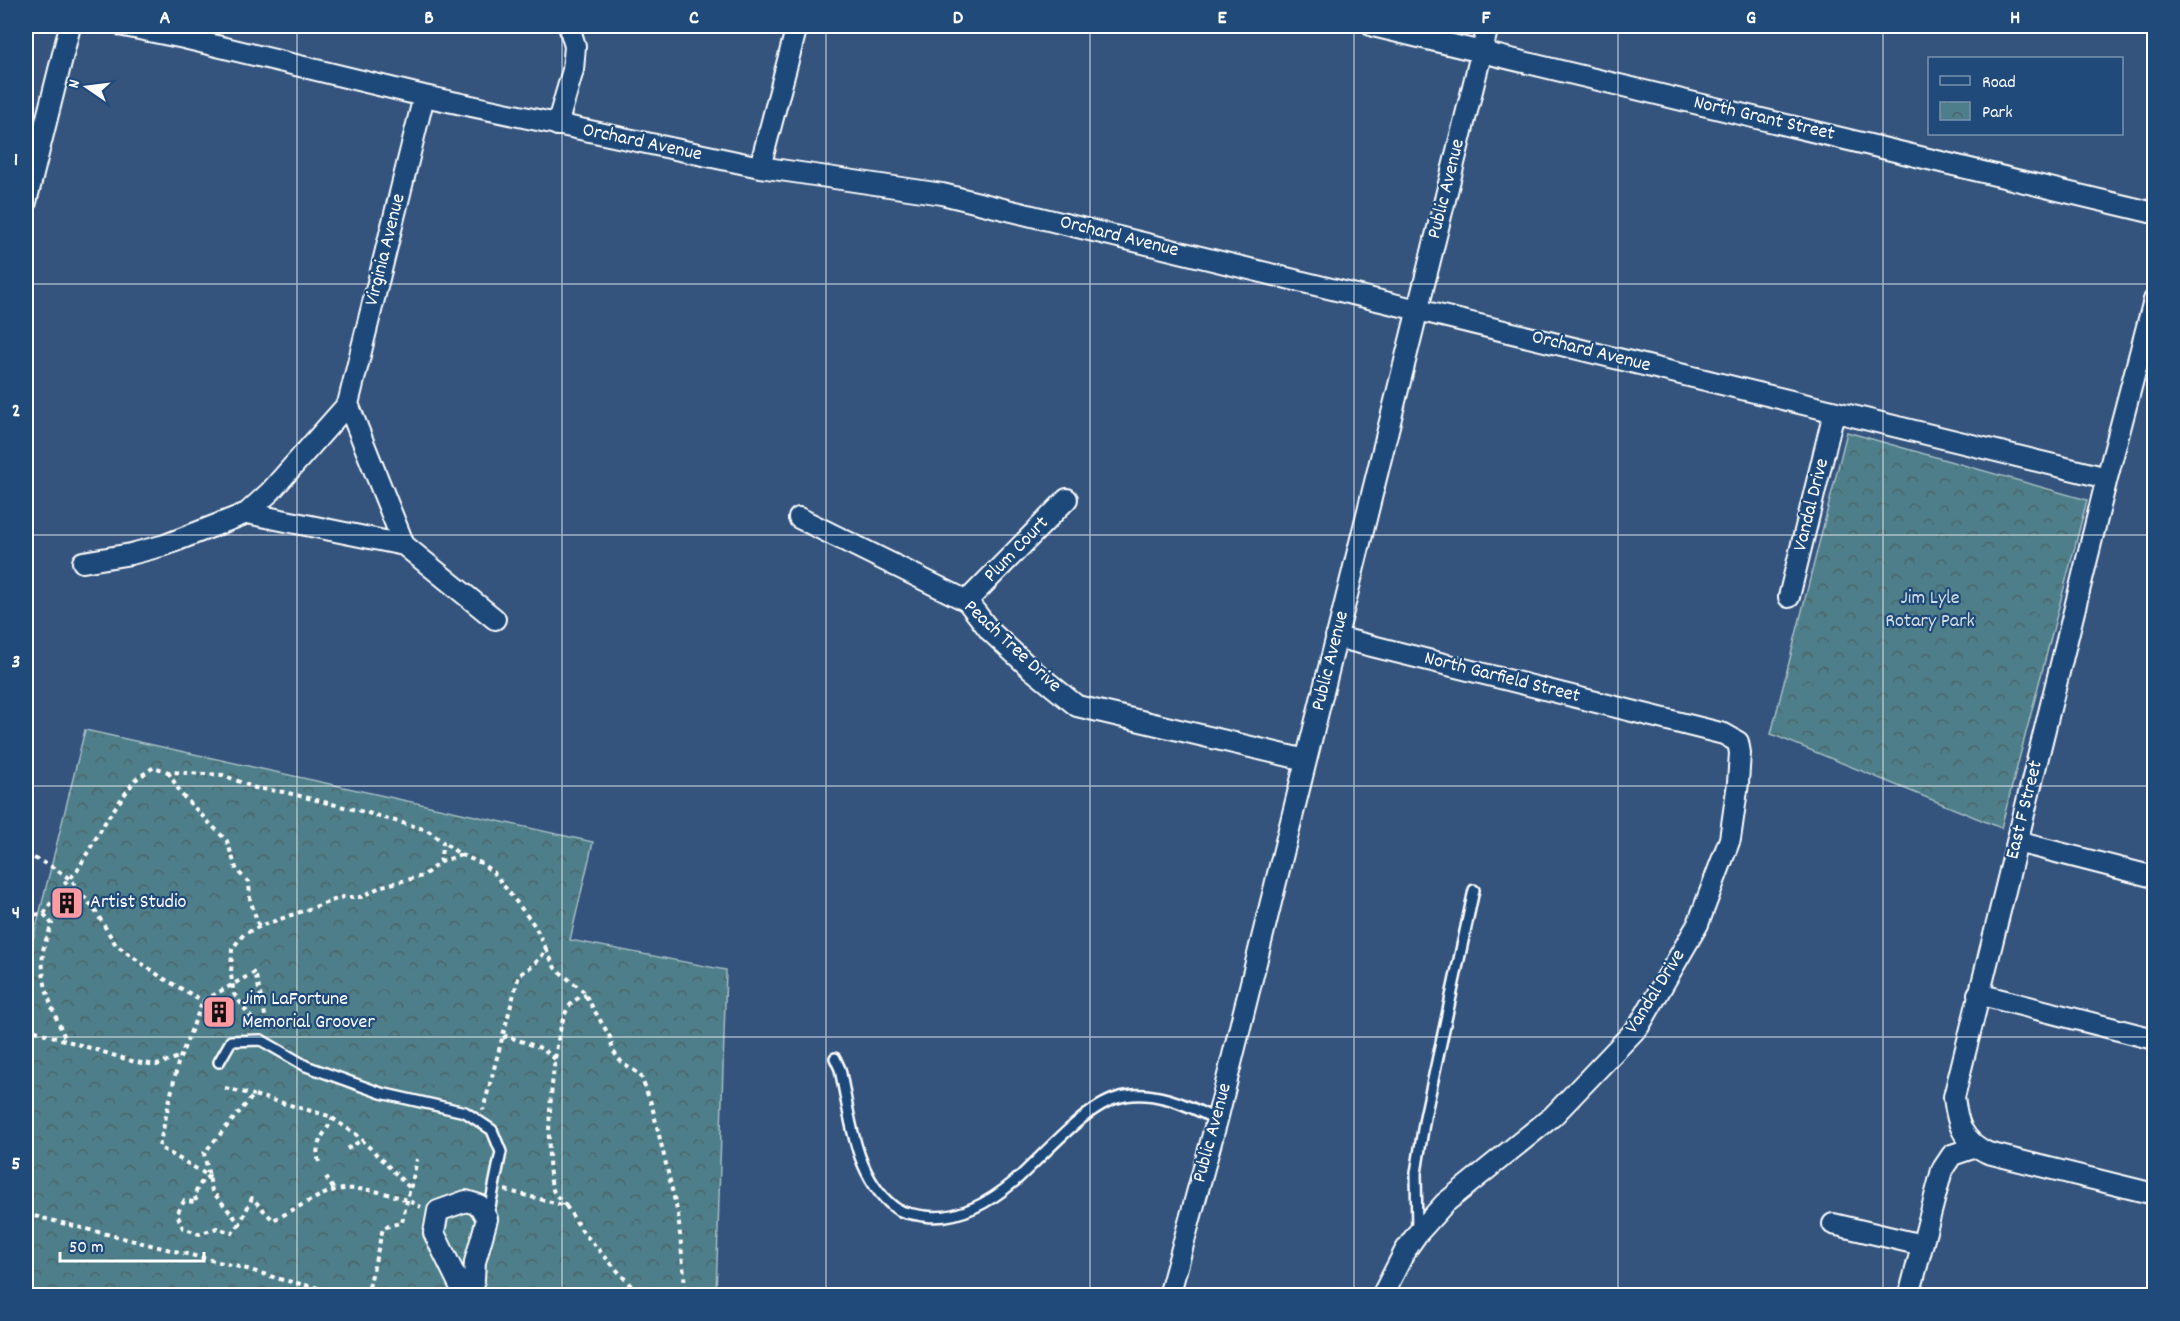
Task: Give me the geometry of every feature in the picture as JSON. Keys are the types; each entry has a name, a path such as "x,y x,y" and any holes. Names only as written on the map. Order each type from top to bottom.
{"street":[{"path":"26,202 70,26"},
{"name":"Orchard Avenue","path":"124,26 185,32 424,96 760,167 942,194 2107,478"},
{"path":"557,125 573,70 575,46 569,26"},
{"path":"760,167 797,26"},
{"name":"North Grant Street","path":"1373,26 2154,213"},
{"name":"Public Avenue","path":"1169,1296 1217,1120 1488,26"},
{"name":"Virginia Avenue","path":"348,404 424,96"},
{"name":"East F Street","path":"1976,1147 1956,1119 1954,1097 2107,478 2154,300"},
{"path":"83,562 131,554 165,545 247,513 270,492 348,404 404,545"},
{"name":"Vandal Drive","path":"1789,597 1834,412"},
{"name":"Plum Court","path":"967,601 1067,499"},
{"path":"247,513 404,545 495,619"},
{"name":"Peach Tree Drive","path":"799,518 967,601 990,631 1030,668 1077,706 1306,760"},
{"name":"North Garfield Street","path":"1336,637 1668,719"},
{"name":"Vandal Drive","path":"1382,1296 1405,1251 1445,1203 1552,1116 1639,1026 1698,924 1730,839 1740,753 1738,742 1724,734 1668,719"},
{"path":"2017,842 2154,877"},
{"path":"1978,994 2154,1039"},
{"path":"1910,1296 1942,1170 1953,1155 1976,1147 1988,1153 2154,1194"},
{"path":"465,1296 434,1233 438,1211 466,1201 480,1206 487,1219 475,1262 473,1296"},
{"path":"1833,1224 1922,1245"}],"lane":[{"path":"1417,1234 1416,1173 1425,1117 1474,890"},
{"path":"219,1062 231,1041 261,1040 306,1066 381,1093 465,1112 492,1131 501,1152 487,1219"},
{"path":"835,1058 840,1069 859,1154 869,1177 895,1208 906,1213 938,1218 971,1210 1014,1182 1100,1105 1119,1097 1137,1094 1182,1102 1217,1120"}],"path":[{"path":"44,914 58,891 77,871 107,819 135,780 154,767 168,772 223,775 255,788 284,792 427,830 461,855 481,863 494,873 535,926 555,968 586,995 610,1037 613,1051 623,1064 640,1074 652,1106 678,1214 686,1296"},
{"path":"168,772 182,795 227,841 237,871 249,882 250,899 259,927"},
{"path":"440,862 443,842"},
{"path":"26,854 70,879 94,909 116,945 161,977 203,1001"},
{"path":"261,1040 257,1025 234,994 231,975 232,949 244,934 343,897 361,897 382,886 423,876 440,862 461,855"},
{"path":"26,873 26,887"},
{"path":"26,915 44,914"},
{"path":"44,914 52,924 43,950 43,977 52,1007 67,1041"},
{"path":"479,1122 519,975 536,963 546,950"},
{"path":"586,995 574,999 563,1017 549,1122 549,1159 553,1191 583,1232 640,1296"},
{"path":"26,1028 135,1062 157,1065 181,1056"},
{"path":"503,1038 507,1036 543,1049 556,1060"},
{"path":"225,1088 333,1118 362,1140 410,1188"},
{"path":"240,1224 212,1191 204,1153 254,1095"},
{"path":"319,1161 316,1152 319,1140 327,1131 333,1118"},
{"path":"346,1149 362,1140"},
{"path":"367,1296 383,1228 402,1222 417,1159"},
{"path":"209,1176 202,1181 194,1195 197,1202 184,1201 177,1214 183,1228 199,1234 217,1228 232,1233 240,1224 252,1198 273,1220 334,1190 348,1188 376,1191 407,1201 437,1216"},
{"path":"326,1177 334,1190"},
{"path":"495,1188 566,1206"},
{"path":"26,1214 353,1296"}],"green space":[{"name":"Jim Lyle Rotary Park","path":"1847,432 2087,500 2001,828 1771,734"},
{"path":"85,730 593,842 570,940 726,970 716,1295 26,1296 26,968"}],"place":[{"name":"Artist Studio","path":"67,903"},
{"name":"Jim LaFortune Memorial Groover","path":"219,1012"}]}
